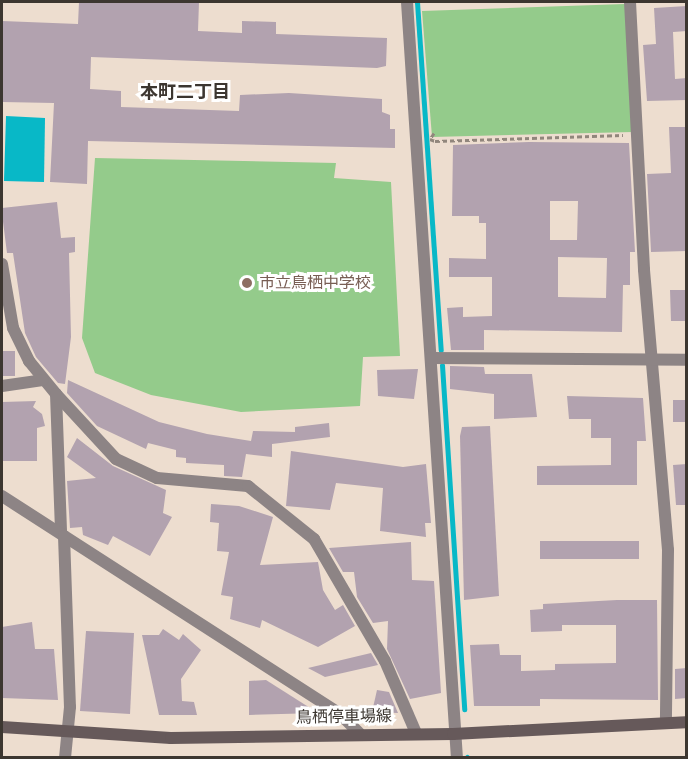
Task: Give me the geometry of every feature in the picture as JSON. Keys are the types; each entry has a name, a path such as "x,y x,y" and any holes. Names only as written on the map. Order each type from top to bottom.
{"main road":[{"name":"鳥栖停車場線","path":"2,727 66,735 171,738 359,733 453,734 687,722"}],"street":[{"path":"407,2 453,734 457,758"},
{"path":"630,2 640,134 652,361 668,550 666,723"},
{"path":"2,264 13,328 43,380 116,459 157,478 248,486 314,539 385,661 416,733"},
{"path":"431,358 687,360"},
{"path":"2,386 43,380"},
{"path":"56,394 62,535 65,758"},
{"path":"2,496 340,714 359,733"}],"path":[{"path":"434,133 430,139 435,141 640,134"}],"green space":[{"path":"625,4 633,132 432,137 422,11"},
{"path":"95,158 336,163 334,178 391,182 400,356 363,357 360,406 241,412 151,395 95,373 82,338"}],"water":[{"path":"6,116 45,118 44,182 4,181"}],"building":[{"path":"79,2 199,2 198,31 242,33 242,21 276,22 276,34 387,38 386,66 377,68 91,57 90,89 121,91 121,107 239,111 240,95 289,93 382,99 382,112 390,115 390,129 395,129 395,148 88,141 87,184 50,182 54,103 2,102 2,21 78,24"},
{"path":"687,6 687,31 673,32 675,79 687,78 687,100 647,101 643,45 656,44 654,8"},
{"path":"669,127 687,127 687,251 651,252 647,174 671,173"},
{"path":"529,142 629,143 635,252 630,252 630,285 623,285 622,332 484,330 484,350 451,350 447,308 463,307 463,317 492,316 492,277 449,277 449,258 486,259 486,223 479,223 479,216 452,216 453,145","holes":["550,201 578,201 577,240 550,240","558,257 607,258 606,298 558,297"]},
{"path":"57,202 61,238 75,237 75,252 69,253 71,337 65,384 58,383 36,357 25,333 13,253 7,253 2,214 2,208"},
{"path":"670,290 687,290 687,321 671,321"},
{"path":"2,351 15,351 15,376 2,376"},
{"path":"450,366 484,367 485,374 532,374 537,417 494,419 494,394 450,389"},
{"path":"418,369 414,399 378,396 377,370"},
{"path":"68,380 159,422 207,434 251,441 253,431 295,432 295,427 329,423 330,437 272,444 272,457 246,454 242,477 224,476 224,465 186,463 186,458 176,457 176,450 148,443 146,449 97,426 67,393"},
{"path":"567,396 643,398 646,441 637,441 637,485 537,485 537,466 611,465 611,438 591,438 591,419 569,419"},
{"path":"673,400 687,400 687,422 673,422"},
{"path":"36,401 33,407 42,414 45,426 37,428 37,461 2,461 2,402"},
{"path":"490,426 499,596 464,600 460,436 462,427"},
{"path":"77,438 113,466 166,490 163,513 172,517 150,556 113,536 108,545 83,535 82,527 70,528 67,481 96,478 67,457"},
{"path":"291,451 403,467 426,464 431,523 425,523 426,537 380,531 383,488 336,483 330,510 286,506"},
{"path":"687,464 687,505 676,505 673,465"},
{"path":"211,504 239,506 273,517 260,565 318,562 323,590 335,610 343,605 355,626 318,647 262,620 260,628 230,619 233,597 221,595 229,552 217,551 219,523 210,522"},
{"path":"540,541 639,541 639,559 540,559"},
{"path":"411,542 412,580 434,581 441,693 410,699 387,649 388,621 373,623 357,597 354,572 343,572 329,548"},
{"path":"657,600 658,700 540,699 540,706 474,706 470,645 499,644 500,655 521,655 521,671 555,670 555,664 616,663 616,625 562,625 562,631 531,632 530,610 543,609 543,604"},
{"path":"32,622 35,649 54,649 58,700 2,698 2,627"},
{"path":"163,629 179,640 183,634 201,650 181,679 182,701 194,702 197,715 159,715 142,635 159,635"},
{"path":"86,631 134,633 130,714 80,711"},
{"path":"371,653 378,665 325,677 308,668"},
{"path":"687,668 687,698 675,699 675,669"},
{"path":"266,680 318,713 249,715 249,681"},
{"path":"377,690 389,692 398,713 372,712"}],"waterway":[{"path":"417,2 441,350"},
{"path":"442,365 464,709"}],"place":[{"name":"市立鳥栖中学校","path":"247,283"}],"district":[{"name":"本町二丁目","path":"185,92"}]}
